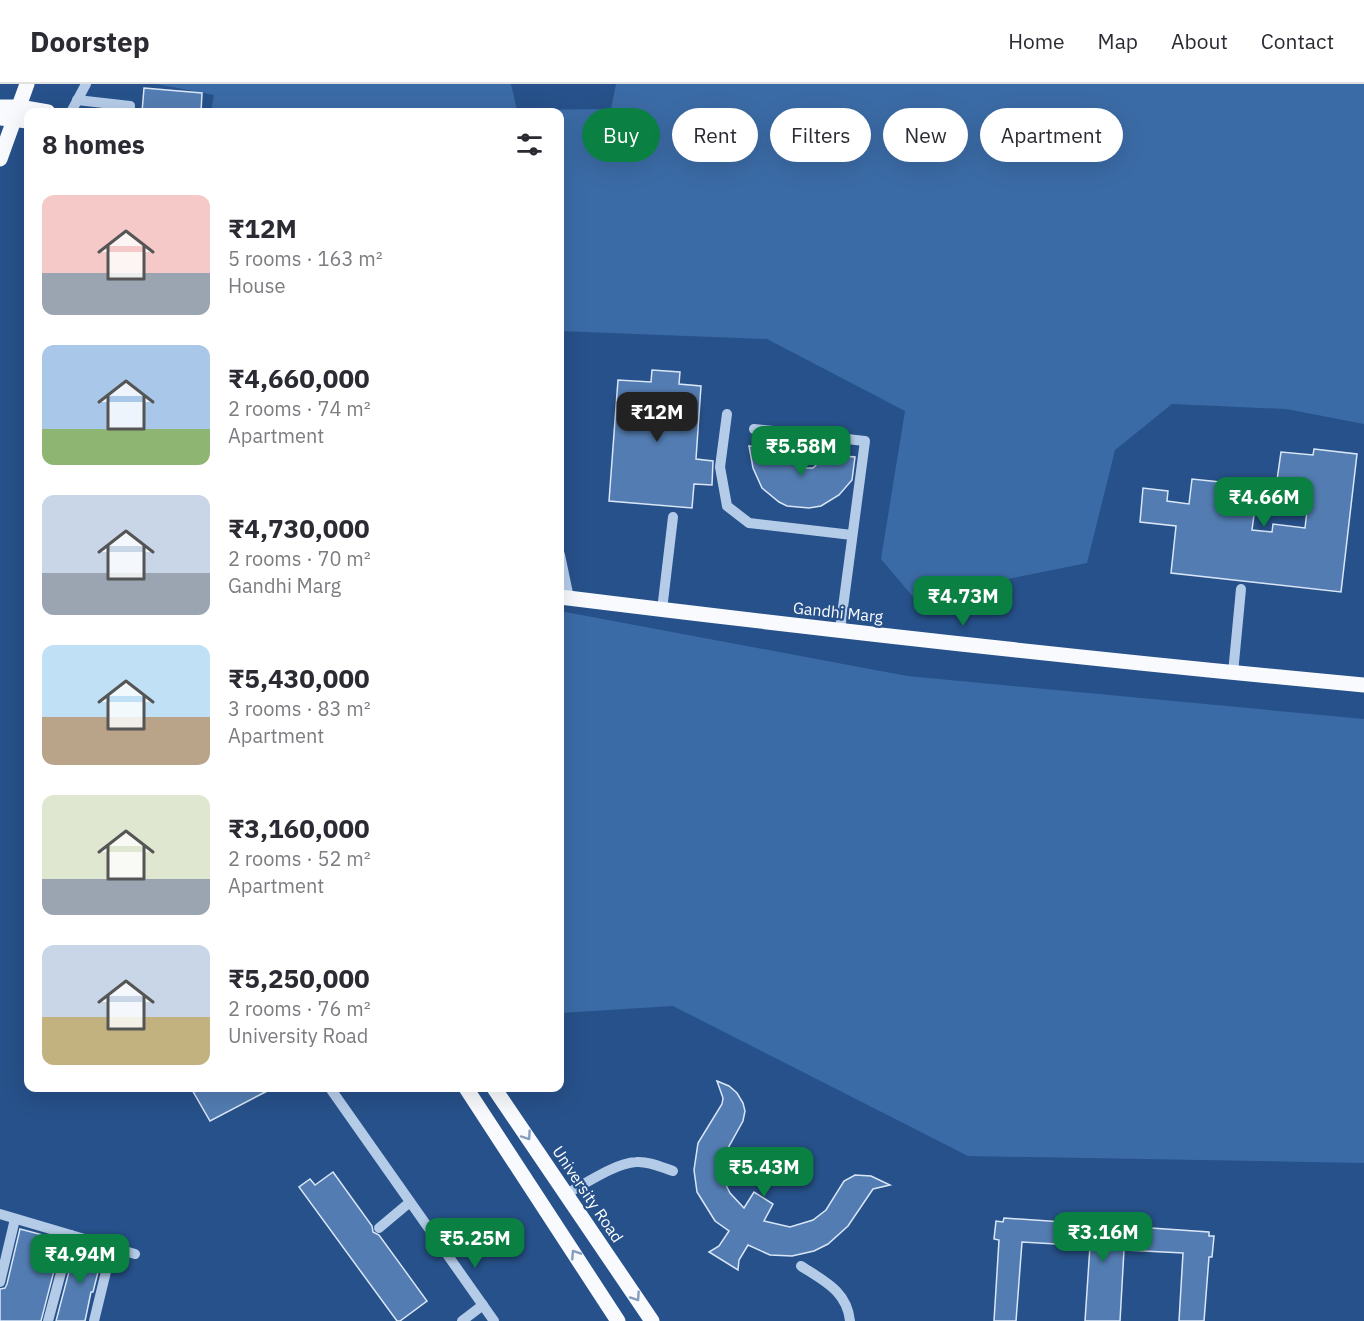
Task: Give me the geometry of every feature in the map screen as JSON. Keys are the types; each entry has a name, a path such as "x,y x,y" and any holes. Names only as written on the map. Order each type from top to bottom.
{"main road":[{"path":"0,159 27,84"},
{"path":"0,106 16,116"},
{"name":"Gandhi Marg","path":"564,598 1233,673 1364,684"},
{"path":"469,1092 618,1321"},
{"name":"University Road","path":"497,1092 652,1321"}],"street":[{"path":"73,108 86,84"},
{"path":"77,100 130,106 130,108"},
{"path":"727,414 720,467 727,506 749,523 852,536"},
{"path":"754,429 865,441 840,630"},
{"path":"662,610 674,517"},
{"path":"1233,673 1241,589"},
{"path":"333,1092 494,1321"},
{"path":"566,1194 619,1166 635,1162 651,1163 673,1171"},
{"path":"379,1228 410,1202"},
{"path":"0,1214 135,1254"},
{"path":"0,1282 15,1219"},
{"path":"48,1321 71,1234"},
{"path":"94,1321 112,1247"},
{"path":"801,1266 835,1289 846,1300 850,1321"},
{"path":"462,1321 483,1305"}],"shaded area":[{"path":"157,84 511,84 517,108 212,108 214,95"},
{"path":"616,84 1364,84 1364,424 1286,409 1172,404 1115,450 1087,563 914,598 881,559 905,411 767,339 564,331 564,110 582,109 582,162 660,162 660,108 611,108"},
{"path":"564,612 907,676 1364,719 1364,1163 968,1156 673,1006 564,1013"}],"building":[{"path":"144,88 202,93 201,108 142,108"},
{"path":"652,370 680,372 679,384 701,386 696,459 713,461 712,485 694,484 692,508 609,501 618,380 651,382"},
{"path":"749,446 788,449 791,460 801,468 813,468 823,454 855,457 852,480 839,495 821,506 809,508 787,506 762,488 753,468"},
{"path":"1314,449 1357,454 1341,592 1171,573 1176,526 1140,522 1143,488 1168,491 1167,501 1189,504 1192,479 1220,482 1218,496 1256,500 1252,530 1272,532 1273,524 1305,528 1310,484 1277,480 1281,452 1313,455"},
{"path":"717,1081 729,1086 737,1093 745,1111 743,1121 722,1159 724,1181 730,1193 744,1208 754,1192 773,1204 764,1221 790,1227 813,1220 826,1210 844,1181 855,1175 871,1176 890,1185 873,1189 848,1226 828,1244 814,1251 792,1256 770,1255 748,1245 739,1260 738,1270 709,1252 719,1246 729,1231 715,1221 697,1192 694,1170 698,1143 722,1104 723,1098"},
{"path":"193,1092 265,1092 210,1121"},
{"path":"333,1172 372,1226 373,1232 379,1235 427,1301 400,1321 397,1321 299,1187 310,1179 315,1185"},
{"path":"1004,1218 1209,1232 1209,1236 1214,1236 1212,1257 1209,1257 1204,1321 1179,1321 1183,1253 1124,1250 1120,1321 1085,1321 1090,1246 1022,1242 1016,1321 994,1321 999,1240 994,1239 996,1221 1003,1222"},
{"path":"20,1229 62,1240 41,1321 0,1321 0,1289 5,1288 7,1284"},
{"path":"76,1245 103,1252 93,1292 91,1292 85,1321 56,1321"}]}
